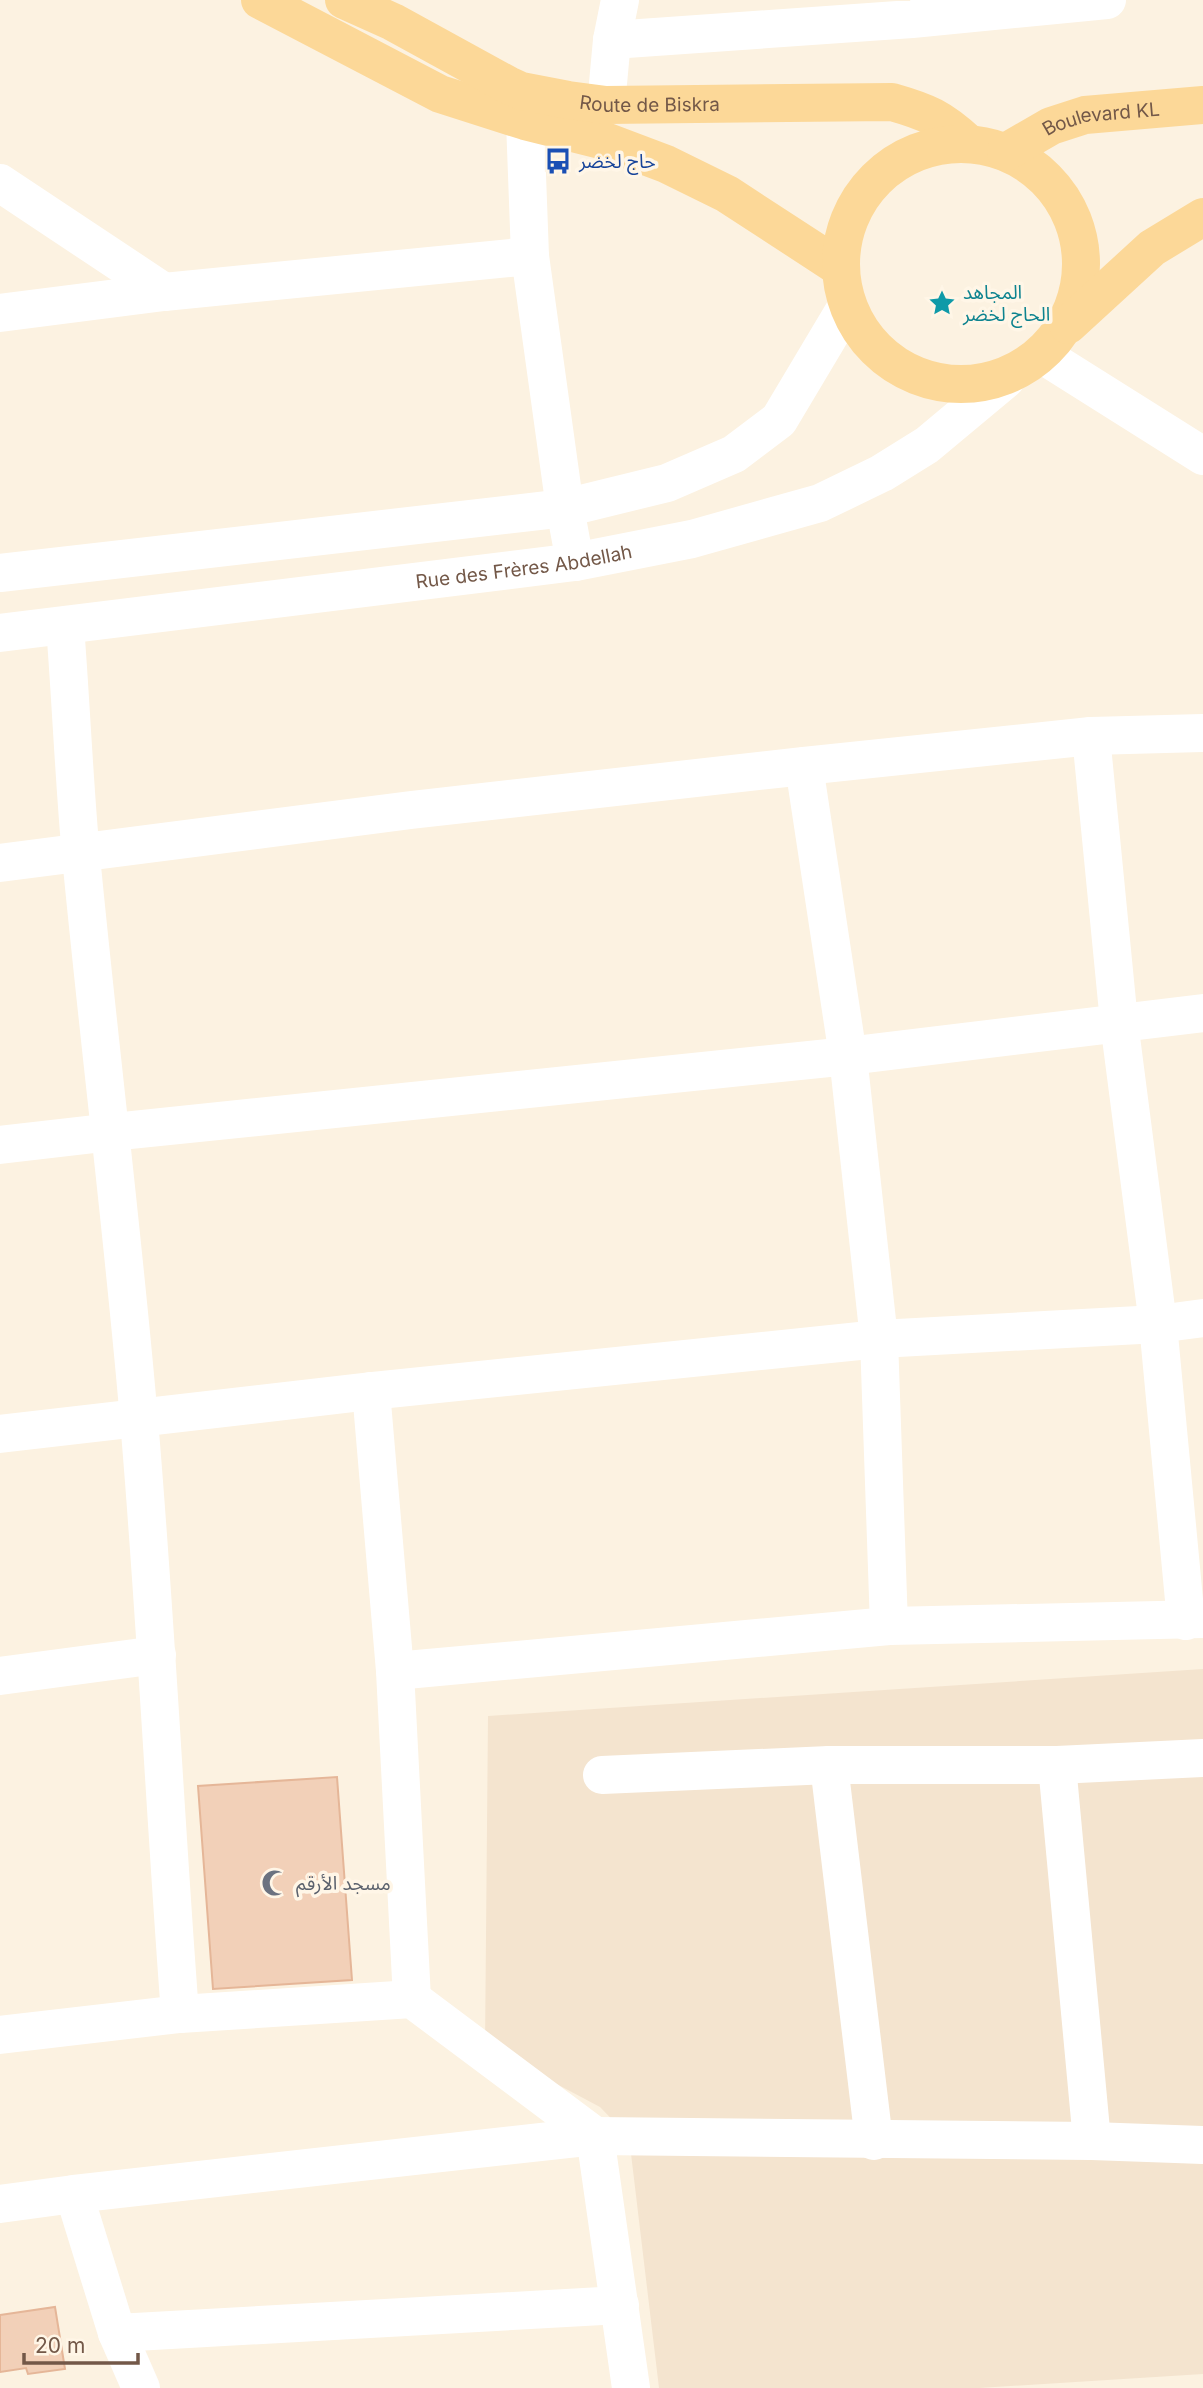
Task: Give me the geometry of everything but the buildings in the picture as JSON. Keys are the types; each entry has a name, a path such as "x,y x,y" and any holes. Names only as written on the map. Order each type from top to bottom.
{"main road":[{"name":"Route de Biskra","path":"260,0 440,94 523,106 892,102 919,110 947,123 968,143"},
{"name":"Route de Biskra","path":"344,0 393,22 523,106 667,164 727,194 839,267"},
{"name":"Boulevard KL","path":"1006,152 1051,126 1085,115 1203,104"},
{"path":"1050,344 1075,302 1082,266 1077,230 1061,198 1037,171 1006,152 968,143 928,146 891,164 863,192 845,227 839,267 848,306 866,340 894,364 928,380 965,384 1006,379 1050,344 1084,307 1152,248 1203,217"}],"street":[{"path":"606,105 612,40 620,0"},
{"path":"612,40 914,9 1107,0"},
{"path":"523,106 530,256 575,562"},
{"path":"0,183 164,292"},
{"path":"0,313 164,292 530,256"},
{"path":"0,573 565,508 667,483 734,454 779,420 848,306"},
{"path":"1050,344 1203,456"},
{"name":"Rue des Frères Abdellah","path":"0,634 575,562 692,540 820,503 882,473 927,445 1006,379"},
{"path":"65,626 81,854 112,1132 139,1419 180,2014"},
{"path":"0,863 411,810 804,766 1091,736 1203,733"},
{"path":"396,1671 889,1626 1194,1620 1119,1023 1091,736"},
{"path":"804,766 848,1056 879,1339 889,1626"},
{"path":"0,1145 848,1056 1203,1013"},
{"path":"0,1434 371,1391 879,1339 1158,1324 1203,1318"},
{"path":"371,1391 396,1671 412,1999"},
{"path":"0,1676 157,1655"},
{"path":"603,1774 829,1765 1057,1766 1203,1758"},
{"path":"829,1765 874,2141"},
{"path":"1057,1766 1092,2141"},
{"path":"0,2035 180,2014 412,1999 595,2136 631,2388"},
{"path":"0,2204 595,2136 874,2141 1092,2141 1203,2145"},
{"path":"74,2194 117,2333 141,2388"},
{"path":"117,2333 620,2305"}],"shaded area":[{"path":"1203,1669 1203,2374 979,2388 659,2388 629,2137 600,2107 485,2046 488,1716"}],"place":[{"name":"حاج لخضر","path":"558,161"},
{"name":"المجاهد الحاج لخضر","path":"942,303"},
{"name":"مسجد الأرقم","path":"275,1883"}]}
